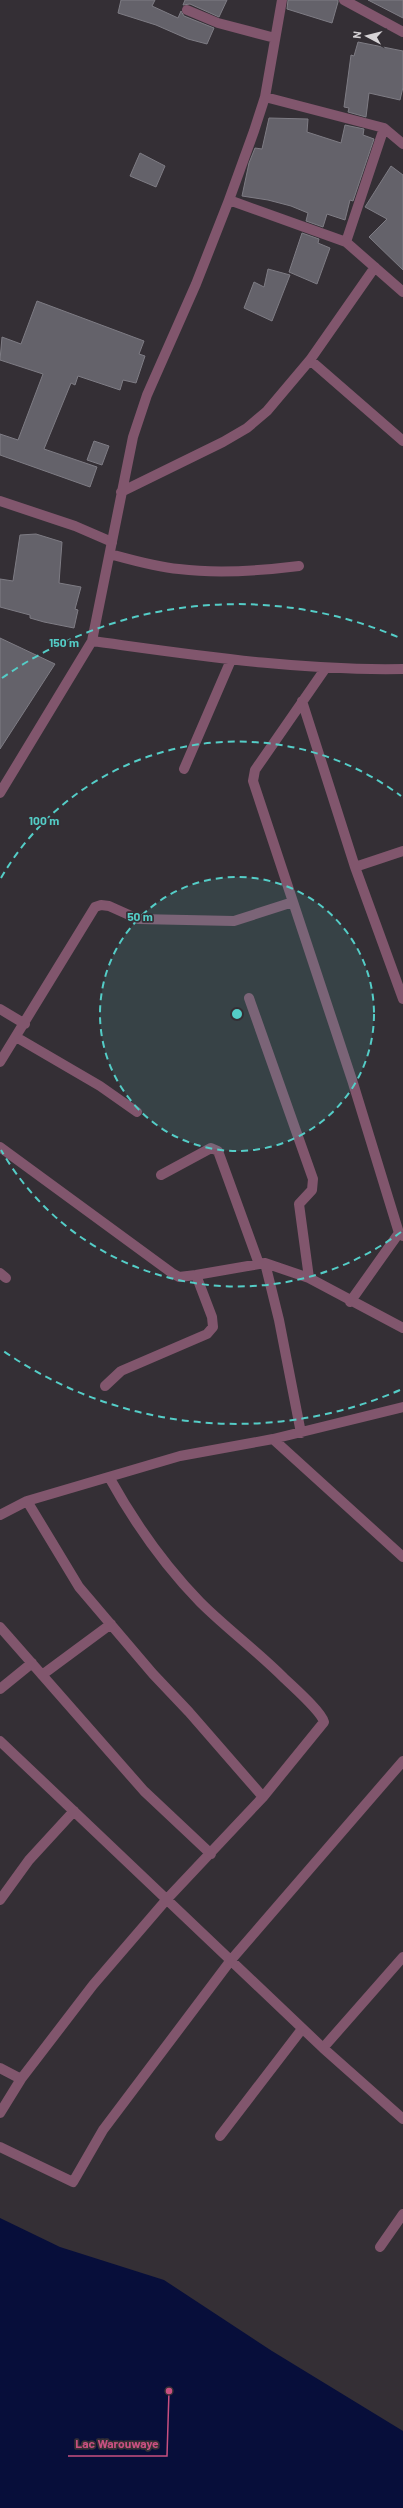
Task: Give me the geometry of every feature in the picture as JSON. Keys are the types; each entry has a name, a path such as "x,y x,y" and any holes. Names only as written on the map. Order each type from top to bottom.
{"street":[{"path":"0,793 92,641 133,437 147,394 196,284 229,200 265,97 282,0"},
{"path":"344,0 403,32"},
{"path":"187,10 218,23 275,38"},
{"path":"265,97 384,128 403,144"},
{"path":"346,242 384,128"},
{"path":"229,200 346,242 403,292"},
{"path":"121,492 247,428 267,411 310,360 375,267"},
{"path":"310,360 403,441"},
{"path":"0,501 75,526 112,542"},
{"path":"110,554 178,569 216,572 266,570 299,566"},
{"path":"92,641 231,660 325,669 403,669"},
{"path":"184,769 231,660"},
{"path":"325,669 253,775 401,1235 350,1302"},
{"path":"302,701 355,867 403,999"},
{"path":"355,867 403,851"},
{"path":"0,1062 25,1024 95,907 101,905 109,906 138,919 234,921 293,902"},
{"path":"249,998 313,1179 312,1190 298,1204 309,1278"},
{"path":"0,1009 25,1024"},
{"path":"16,1037 100,1086 137,1112"},
{"path":"0,1147 179,1277 262,1264 309,1278 350,1302 403,1328"},
{"path":"161,1175 211,1148 218,1151 262,1264 279,1320 301,1433"},
{"path":"106,1386 121,1371 207,1334 213,1327 212,1317 196,1275"},
{"path":"0,1515 27,1501 180,1456 301,1433 403,1407"},
{"path":"273,1439 403,1556"},
{"path":"0,2113 21,2079 93,1985 167,1899 211,1854 262,1797 323,1725 323,1718 275,1670 200,1602 181,1581 151,1546 127,1510 109,1477"},
{"path":"27,1501 76,1583 262,1797"},
{"path":"42,1675 111,1624"},
{"path":"0,1627 144,1791 211,1854"},
{"path":"0,1690 32,1664"},
{"path":"0,1741 302,2029 403,2119"},
{"path":"0,2147 73,2182 103,2130 231,1960 403,1761"},
{"path":"0,1900 29,1860 74,1811"},
{"path":"323,2048 403,1957"},
{"path":"220,2136 302,2029"},
{"path":"0,2068 21,2079"},
{"path":"380,2247 403,2214"}],"shaded area":[{"path":"0,2218 60,2247 164,2280 272,2351 403,2431 403,2508 0,2508"}],"building":[{"path":"121,0 155,0 152,6 178,18 181,11 184,16 214,28 207,44 188,39 156,25 118,13"},
{"path":"185,0 227,0 219,17 190,4 183,5"},
{"path":"288,0 338,0 338,2 332,23 287,9"},
{"path":"368,0 403,0 403,18"},
{"path":"358,42 403,51 403,87 400,100 369,93 366,117 348,112 349,108 344,107 351,55 354,56"},
{"path":"269,118 308,119 307,132 341,143 345,125 364,129 363,135 374,139 353,201 350,200 345,220 327,214 323,227 306,221 308,213 291,206 268,200 242,196 249,163 255,148 262,149"},
{"path":"140,153 165,166 156,187 130,176"},
{"path":"391,166 403,175 403,270 369,237 387,219 365,207"},
{"path":"302,233 319,239 318,243 330,248 317,284 289,272"},
{"path":"268,269 290,275 272,321 244,308 254,282 264,287"},
{"path":"37,301 144,341 139,354 145,356 136,383 123,380 120,390 78,376 75,385 71,383 44,449 97,467 90,487 0,455 0,434 18,440 43,374 0,360 2,337 21,344"},
{"path":"94,441 109,446 102,465 87,460"},
{"path":"36,534 62,542 59,583 81,587 75,609 78,610 74,628 44,622 30,618 30,615 0,607 0,579 13,581 20,535"},
{"path":"0,638 55,664 0,749"}],"place":[{"name":"Lac Warouwaye","path":"169,2391"}]}
